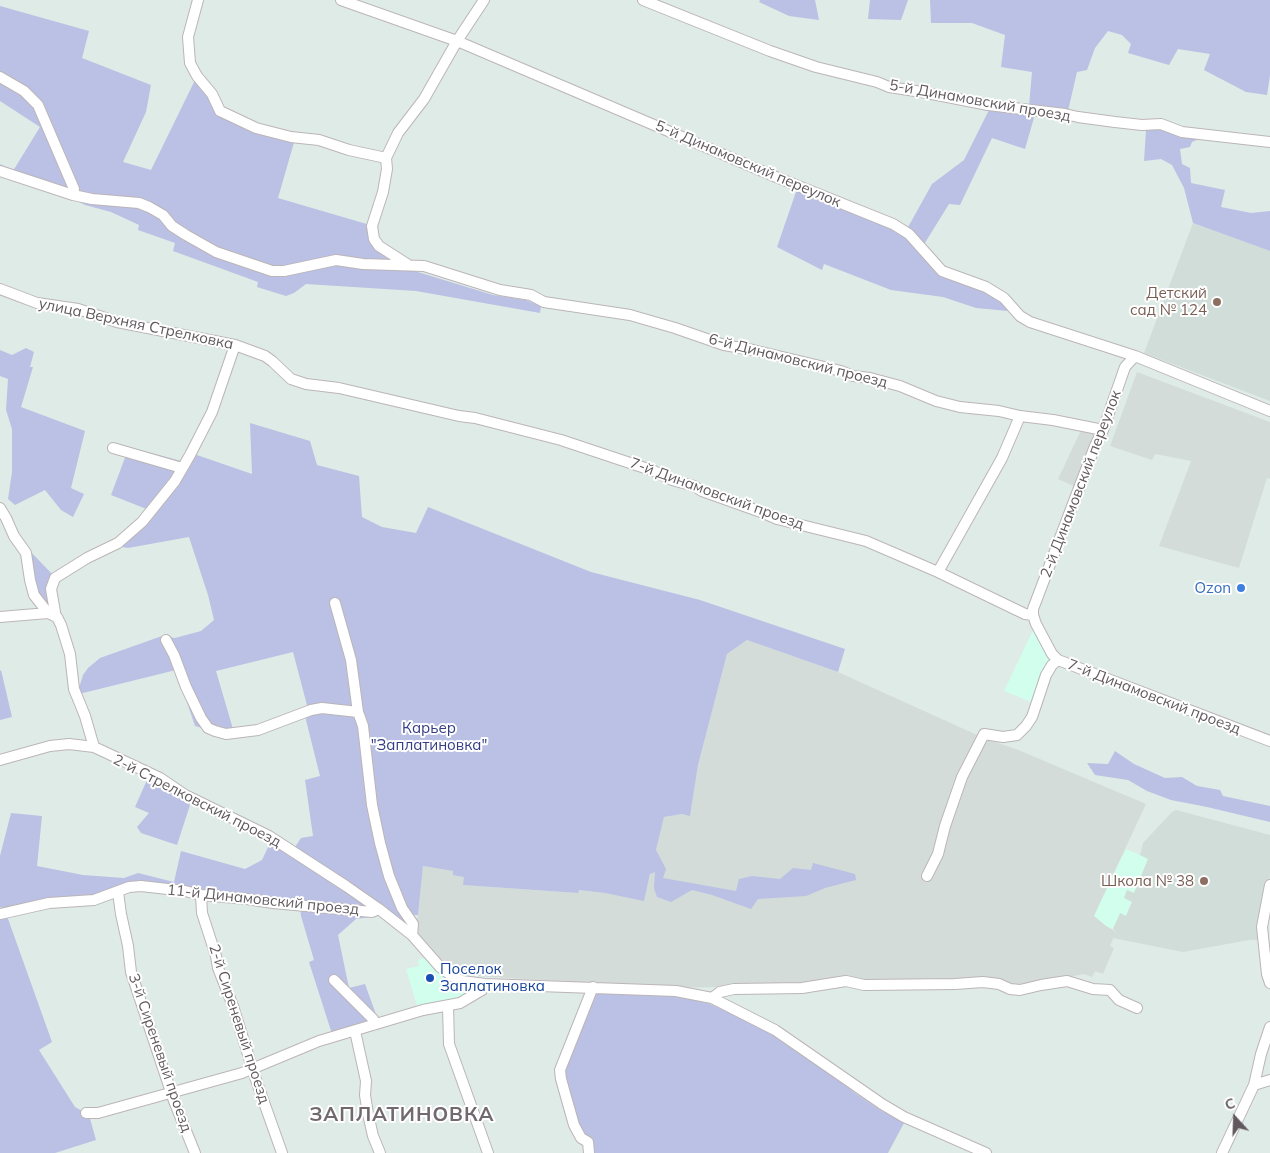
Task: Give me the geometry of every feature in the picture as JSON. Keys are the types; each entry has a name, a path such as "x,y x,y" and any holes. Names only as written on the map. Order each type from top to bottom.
{"street":[{"path":"198,0 188,37 190,63 197,76 212,94 220,111 265,130 291,137 319,140 348,150 386,158"},
{"name":"5-й Динамовский переулок","path":"341,0 457,41 767,173 893,224 909,234 942,271 986,287 1004,298 1020,316 1030,322 1135,356"},
{"name":"6-й Динамовский проезд","path":"407,264 379,246 374,239 372,226 383,192 387,169 386,158 398,133 424,99 457,41 484,0"},
{"name":"5-й Динамовский проезд","path":"643,0 779,54 816,67 877,82 889,87 988,105 1142,125 1161,124 1182,132 1270,142"},
{"path":"0,77 24,91 38,105 74,189 73,195 0,171"},
{"name":"6-й Динамовский проезд","path":"73,195 92,199 138,203 149,207 163,215 172,226 216,252 272,271 284,271 336,260 424,266 500,290 531,295 544,302 630,315 724,345 841,371 853,376 870,378 900,386 936,401 1103,430"},
{"name":"улица Верхняя Стрелковка","path":"0,288 37,303 78,309 117,322 234,345 272,361"},
{"path":"0,617 51,615 55,612 51,589 55,578 87,558 118,543 142,522 182,468 212,412 234,345"},
{"path":"1135,356 1270,411"},
{"name":"2-й Динамовский переулок","path":"1033,615 1125,367 1135,356"},
{"name":"7-й Динамовский проезд","path":"272,361 291,378 306,384 340,388 459,416 475,418 561,440 654,471 672,480 694,486 702,491 777,519 866,541 938,572 1025,614 1033,615 1052,654 1058,660 1270,741"},
{"path":"938,572 1002,458 1020,416"},
{"path":"113,448 182,468"},
{"path":"0,508 14,536 26,553 34,595 51,615 57,618 61,625 70,654 74,689 85,716 94,747"},
{"path":"335,603 351,660 358,712 363,726 372,805 380,843 389,876 399,900 413,924 412,936"},
{"path":"166,640 201,718 208,728 216,731 226,734 258,730 311,710 322,708 358,712"},
{"path":"927,876 938,854 945,826 962,777 984,734 1003,737 1016,735 1026,726 1032,716 1046,674 1058,660"},
{"name":"2-й Стрелковский проезд","path":"0,760 50,746 69,744 94,747 160,778 185,795 269,836 379,910"},
{"name":"11-й Динамовский проезд","path":"0,914 49,903 94,900 129,887 141,886 161,890 185,890 201,894 273,903 372,912 379,910 412,936 440,967 462,981 485,984 676,991 712,998 775,1030 882,1104 904,1117 986,1153"},
{"path":"1270,888 1262,927 1270,983"},
{"name":"3-й Сиреневый проезд","path":"118,892 131,972 172,1093 195,1153"},
{"name":"2-й Сиреневый проезд","path":"201,894 202,913 218,968 233,1006 252,1069 282,1153"},
{"path":"334,980 376,1024"},
{"path":"712,998 720,992 734,989 802,988 846,981 864,985 983,982 1020,990 1041,984 1067,981 1093,989 1110,990 1119,1000 1137,1008"},
{"path":"86,1113 98,1113 172,1093 252,1069 319,1041 424,1010 460,1003 482,990 485,984"},
{"path":"588,1153 588,1142 581,1138 574,1125 560,1070 593,987"},
{"path":"448,1006 449,1044 488,1153"},
{"path":"1222,1153 1254,1085 1270,1027"},
{"path":"355,1031 366,1081 365,1096 368,1114 373,1136 380,1153"},
{"path":"1254,1085 1270,1080"}],"shaded area":[{"name":"Детский сад № 124","path":"1193,223 1270,251 1270,401 1144,353"},
{"path":"1137,372 1270,422 1270,479 1267,478 1239,568 1159,546 1191,461 1155,454 1152,460 1110,446"},
{"path":"1081,430 1094,432 1096,436 1076,487 1058,479"},
{"path":"1034,628 1049,658 1031,702 1004,691"},
{"path":"747,640 838,672 986,739 1016,749 1146,804 1094,916 1116,932 1110,946 1114,948 1103,974 1095,971 1092,977 1084,974 1023,987 999,982 666,988 477,976 457,970 432,953 421,941 415,927 423,866 453,871 465,876 464,885 578,893 578,890 644,900 664,817 682,814 690,815 698,765 727,654"},
{"name":"Школа № 38","path":"1176,810 1270,835 1270,876 1259,940 1249,940 1183,952 1113,938 1116,932 1113,929 1120,913 1126,916 1132,902 1124,898 1127,890 1134,893 1148,859 1140,855 1143,843"},
{"path":"1126,849 1149,859 1134,893 1127,890 1132,901 1126,916 1120,914 1113,929 1094,916 1097,906"},
{"path":"427,957 459,984 476,988 457,1000 418,1009 406,969 419,966 418,960"}],"green space":[{"path":"760,0 815,0 819,20 789,16 759,2"},
{"path":"870,0 908,0 901,20 868,19"},
{"path":"930,0 1270,0 1270,75 1267,95 1246,92 1204,70 1210,54 1178,49 1169,65 1128,53 1131,44 1122,35 1108,31 1095,48 1087,70 1077,72 1068,111 1029,106 1032,72 1001,67 1005,35 972,23 931,23"},
{"path":"0,6 89,31 82,58 151,85 146,112 123,162 151,170 196,78 209,95 216,109 295,139 278,198 370,225 369,235 408,269 493,295 526,300 541,306 540,313 416,291 306,284 294,293 286,296 257,287 258,282 173,251 175,243 138,230 139,225 111,212 85,205 70,197 9,178 0,177 0,164 13,171 40,127 0,101"},
{"path":"989,110 1035,114 1025,149 992,138 960,205 949,204 923,246 907,229 932,184 964,160"},
{"path":"1151,126 1201,138 1192,142 1190,147 1180,149 1182,164 1190,168 1191,183 1225,190 1221,207 1251,213 1270,211 1270,251 1193,223 1184,188 1172,165 1161,159 1144,161 1146,131 1141,128"},
{"path":"797,189 900,232 919,250 971,284 1004,301 1008,311 976,308 943,297 891,290 824,264 822,270 777,247"},
{"path":"26,348 34,352 30,367 33,367 21,407 85,431 71,488 84,494 73,517 61,510 45,490 15,505 8,499 12,472 12,429 6,410 8,379 0,376 0,350 12,355"},
{"name":"Карьер \"Заплатиновка\"","path":"250,423 310,441 317,465 359,476 362,517 382,527 416,533 428,507 591,572 700,600 845,649 838,672 747,640 727,654 698,765 690,816 682,814 664,817 656,850 666,869 663,878 736,891 739,879 752,876 780,879 793,868 811,870 813,863 855,874 856,880 825,888 806,896 758,899 751,909 692,890 671,902 657,897 654,888 655,872 650,874 644,901 579,890 578,893 463,885 464,877 453,875 453,871 423,866 418,915 412,915 408,926 295,847 301,838 313,836 305,780 320,776 306,720 308,709 293,652 216,671 233,729 209,730 195,726 176,670 79,694 83,675 100,658 162,636 175,638 201,631 214,620 189,537 128,548 122,547 194,454 252,474"},
{"path":"129,447 181,461 173,479 149,510 111,495"},
{"path":"28,549 53,575 52,613 38,599"},
{"path":"0,671 12,717 0,720"},
{"path":"1115,751 1134,764 1165,778 1182,777 1197,786 1220,790 1223,796 1270,806 1270,822 1171,800 1147,791 1128,780 1095,775 1087,763 1108,764"},
{"path":"147,780 163,787 190,805 177,845 141,833 137,827 149,813 135,807"},
{"path":"11,813 42,816 37,866 83,875 124,878 138,873 174,882 181,851 245,869 262,860 270,843 352,895 369,908 162,887 16,907 0,907 0,856"},
{"path":"300,907 371,917 356,919 338,935 349,988 365,984 378,1020 332,1034 309,962 314,960"},
{"path":"7,916 52,1042 39,1050 75,1107 89,1115 96,1140 55,1153 0,1153 0,918"},
{"path":"599,993 671,995 707,1003 729,1011 774,1034 819,1064 855,1093 904,1123 888,1153 587,1153 584,1136 577,1124 563,1070 593,997"}],"place":[{"name":"Детский сад № 124","path":"1217,302"},
{"name":"Ozon","path":"1241,588"},
{"name":"Школа № 38","path":"1204,881"},
{"name":"Поселок Заплатиновка","path":"430,978"}],"district":[{"name":"ЗАПЛАТИНОВКА","path":"402,1115"}]}
